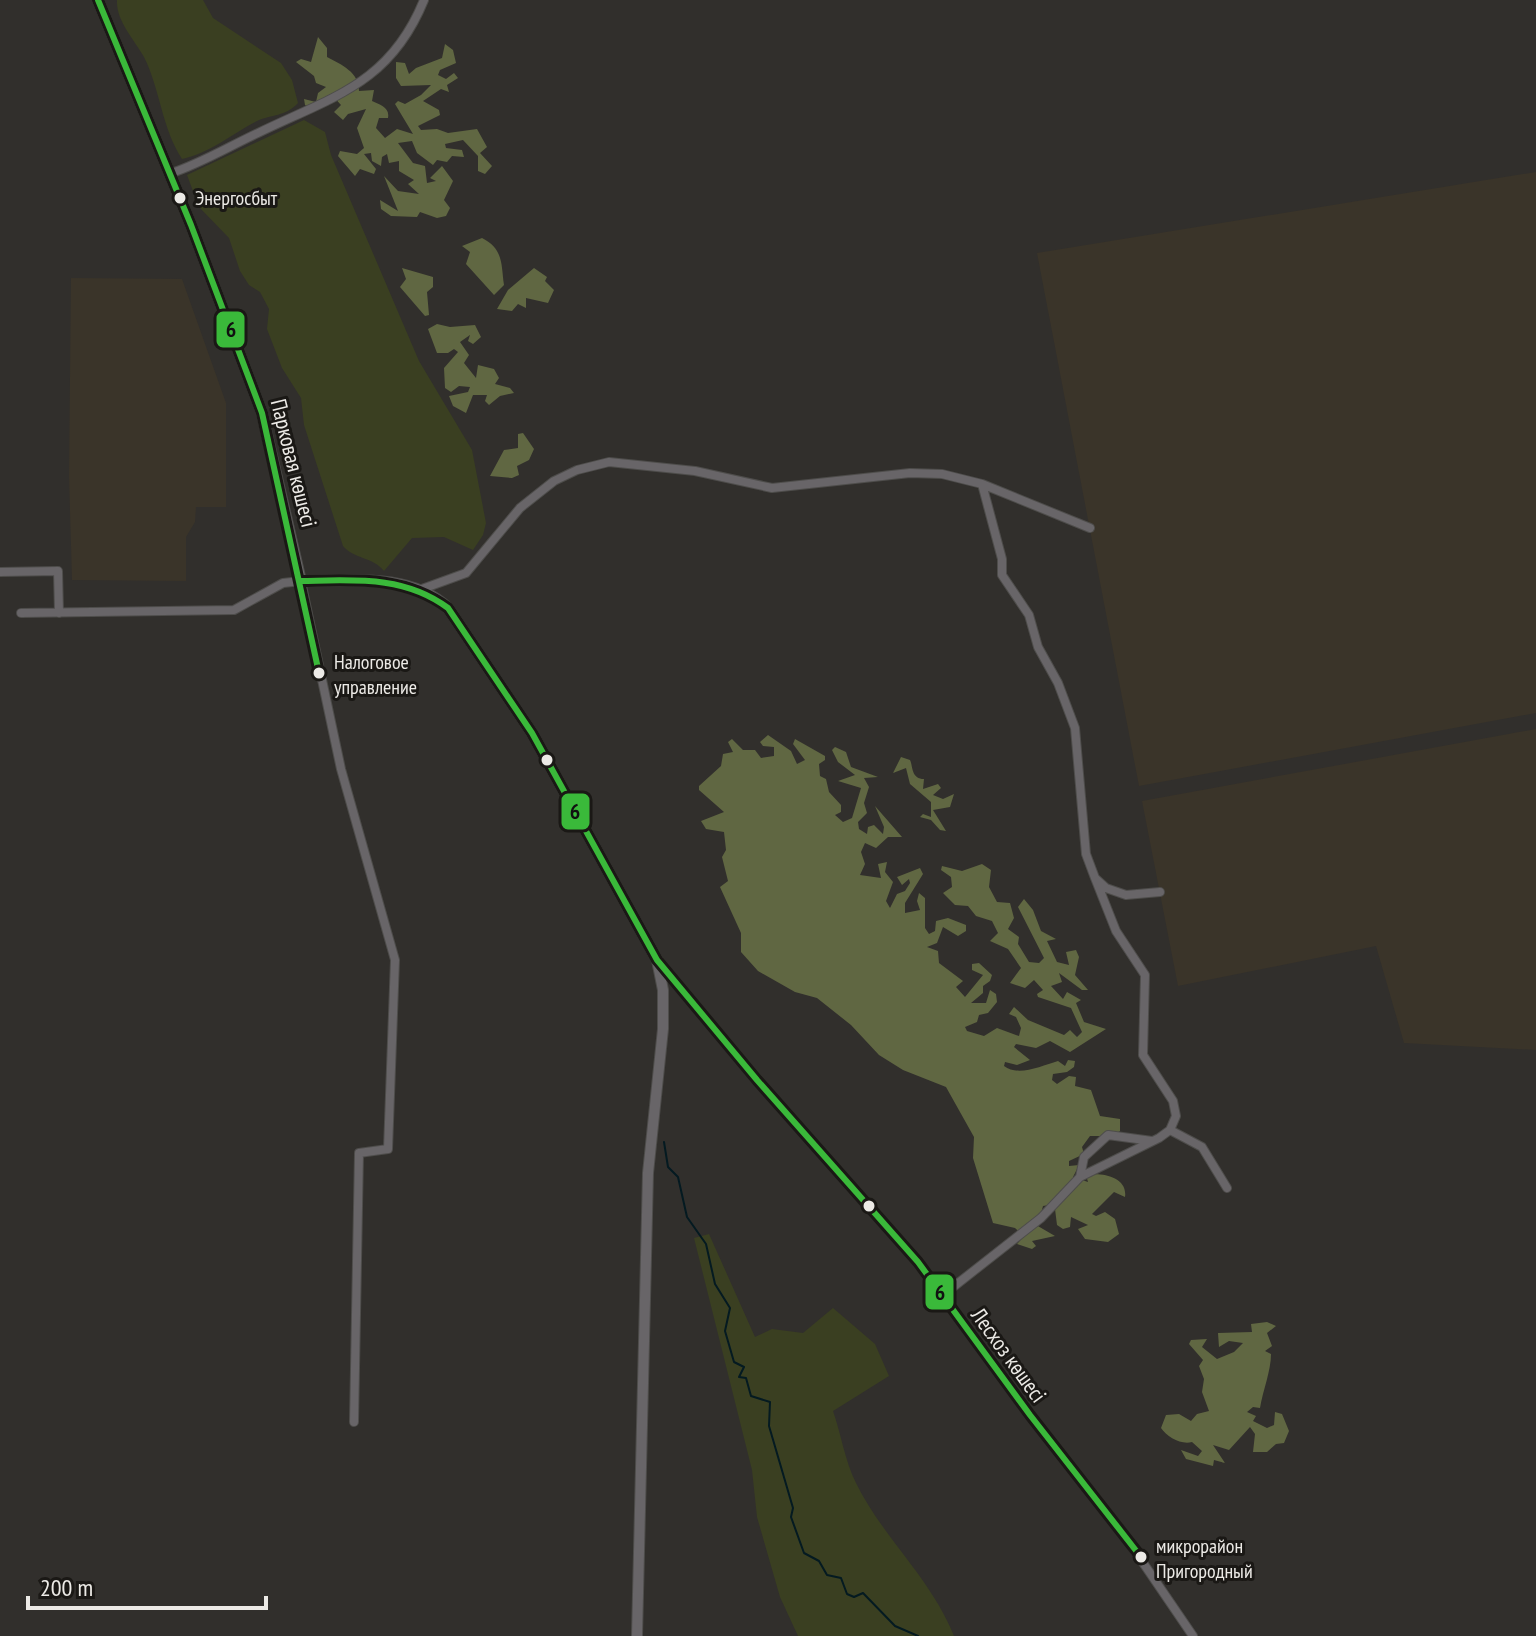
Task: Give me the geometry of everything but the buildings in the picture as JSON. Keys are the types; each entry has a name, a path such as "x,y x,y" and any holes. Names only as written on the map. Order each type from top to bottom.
{"street":[{"name":"Парковая көшесі","path":"98,0 262,413 301,581"},
{"path":"169,174 320,106 365,82 399,48 413,27 424,0"},
{"path":"422,589 466,573 536,493 577,470 609,462 695,471 772,488 910,473 942,474 982,484 1090,528"},
{"path":"943,1295 1041,1218 1080,1177 1153,1141 1170,1130 1176,1116 1173,1101 1143,1055 1145,975 1116,931 1086,854 1075,728 1058,683 1038,647 1029,615 1002,575 1002,559 982,484"},
{"path":"0,572 58,571 59,613"},
{"path":"301,581 341,769 395,960 388,1149 359,1153 354,1422"},
{"path":"21,613 234,610 283,583 395,583 422,589 448,608 511,699 657,960 663,990 663,1029 648,1173 637,1636"},
{"path":"1095,878 1106,888 1126,895 1160,892"},
{"name":"Лесхоз көшесі","path":"657,960 757,1080 855,1186 943,1295 1030,1415 1120,1529 1193,1636"},
{"path":"1170,1130 1202,1147 1227,1188"},
{"path":"1080,1177 1084,1157 1108,1135 1153,1141"}],"shaded area":[{"path":"1536,172 1536,713 1139,786 1037,253"},
{"path":"71,278 182,279 226,403 226,507 196,507 195,522 186,537 186,581 72,580 69,476"},
{"path":"1536,729 1536,1050 1404,1043 1376,946 1178,986 1142,801"}],"green space":[{"path":"117,0 203,0 213,18 281,63 292,80 298,103 283,113 257,121 221,143 182,159 170,135 144,57 122,23"},
{"path":"318,37 327,48 327,57 353,74 359,91 374,90 372,101 384,107 388,114 388,118 379,118 376,128 385,138 397,129 413,134 395,104 398,101 405,104 431,85 401,86 396,78 396,62 405,63 409,74 442,58 445,44 453,50 456,63 440,70 438,75 446,79 454,73 458,78 447,85 449,92 441,89 423,101 439,110 440,115 418,126 421,130 437,129 448,133 477,129 487,147 480,153 492,166 485,174 478,171 478,156 463,140 445,144 446,148 462,150 464,157 452,156 447,162 437,160 433,165 417,153 412,141 398,143 413,163 425,166 427,183 436,181 430,178 442,166 453,181 444,200 450,208 446,216 437,218 420,212 417,217 391,216 381,209 380,200 398,211 384,176 398,191 419,194 408,184 414,180 399,171 399,161 389,163 387,154 382,157 381,166 372,161 371,153 364,154 376,169 374,174 360,169 355,176 338,156 340,151 357,154 364,148 357,128 366,109 348,114 343,120 334,112 341,105 331,94 308,107 305,105 304,99 316,102 318,93 326,87 316,83 314,76 296,62 301,59 311,62"},
{"path":"304,120 325,132 331,155 419,361 472,450 486,523 483,535 473,550 444,537 412,538 384,571 343,546 304,425 301,398 282,368 267,329 269,309 260,292 249,285 240,271 229,238 199,207 187,175"},
{"path":"482,238 498,252 502,264 504,285 494,295 466,264 470,252 462,246"},
{"path":"402,268 433,277 433,287 427,292 429,315 425,316 400,287 406,279"},
{"path":"534,268 547,277 545,281 554,290 548,303 526,298 526,308 518,304 512,311 497,309 508,290"},
{"path":"437,324 450,327 475,325 481,337 473,344 468,341 470,335 460,342 469,355 464,363 476,378 478,365 494,369 499,378 495,384 510,388 514,393 500,396 489,405 485,401 487,395 473,395 466,413 453,406 449,396 468,392 470,387 459,386 451,392 445,388 444,368 458,352 454,349 448,353 437,353 428,329"},
{"path":"523,433 534,449 529,460 517,466 519,475 512,478 490,476 504,450 518,448 518,434"},
{"path":"768,735 791,751 797,764 805,760 793,744 795,739 825,756 819,764 820,776 826,779 829,792 841,805 841,812 835,815 843,822 852,818 861,788 838,781 855,775 838,762 832,750 835,747 846,752 851,767 878,777 864,778 869,787 864,803 867,813 858,822 859,829 867,834 868,827 874,825 883,834 884,827 875,806 902,837 888,837 876,848 865,843 861,852 865,864 860,875 881,878 878,864 887,862 885,872 893,882 886,901 890,908 897,894 905,891 910,883 909,879 902,885 897,877 920,868 923,874 905,903 905,913 920,910 917,901 919,893 925,898 925,928 929,934 935,931 936,921 948,918 966,925 966,931 958,936 943,927 937,943 927,947 938,951 939,963 963,981 956,987 965,997 983,975 972,970 972,964 979,963 992,975 983,986 983,993 971,1003 986,1003 990,990 996,994 997,1002 988,1013 979,1015 977,1022 965,1027 967,1031 984,1036 997,1028 1019,1036 1021,1028 1016,1017 1009,1014 1014,1007 1028,1020 1064,1035 1070,1030 1077,1037 1082,1032 1071,1008 1038,997 1037,994 1043,990 1034,980 1025,988 1010,983 1021,968 1008,949 990,941 998,933 992,921 976,916 968,906 955,905 943,893 952,887 951,877 941,870 942,866 962,871 982,864 991,870 989,887 997,902 1010,903 1014,918 1008,929 1019,937 1018,944 1029,962 1039,963 1044,958 1018,907 1024,899 1033,910 1041,931 1056,939 1047,941 1057,962 1069,965 1066,952 1076,950 1079,957 1075,975 1088,990 1082,990 1059,973 1062,982 1051,986 1063,999 1067,992 1081,1000 1076,1003 1084,1022 1106,1029 1070,1052 1050,1041 1036,1048 1016,1044 1014,1047 1030,1060 1017,1065 1005,1062 1004,1066 1023,1071 1058,1061 1065,1066 1068,1060 1075,1061 1074,1067 1067,1072 1053,1074 1052,1080 1057,1084 1069,1076 1076,1077 1075,1086 1091,1090 1100,1116 1120,1119 1120,1131 1112,1136 1090,1136 1082,1147 1084,1154 1069,1161 1069,1166 1079,1165 1073,1177 1088,1182 1086,1175 1106,1175 1118,1180 1125,1190 1125,1197 1114,1192 1092,1214 1096,1216 1105,1212 1115,1219 1119,1234 1108,1242 1085,1239 1078,1229 1088,1225 1071,1217 1070,1227 1063,1229 1057,1225 1055,1209 1049,1205 1043,1206 1040,1217 1031,1222 1055,1236 1032,1241 1036,1246 1032,1249 1017,1244 1024,1236 1015,1228 993,1223 973,1158 974,1137 946,1087 903,1070 879,1055 851,1025 817,998 795,992 758,971 741,952 741,933 720,887 728,881 722,857 726,850 724,832 706,829 701,821 724,812 699,790 699,786 721,766 723,754 733,752 728,742 732,739 743,750 755,750 761,758 774,756 774,747 763,746 760,742"},
{"path":"901,757 910,760 915,775 924,779 923,789 938,784 941,788 933,795 943,799 954,794 950,807 933,810 946,831 940,830 931,820 920,817 923,814 931,817 931,802 910,784 906,768 893,773"},
{"path":"709,1234 755,1337 772,1329 803,1333 833,1308 875,1344 889,1376 833,1411 856,1483 879,1522 933,1595 954,1636 798,1636 780,1597 757,1517 752,1470 694,1238"},
{"path":"1267,1322 1276,1326 1267,1333 1272,1346 1265,1351 1271,1354 1268,1374 1260,1408 1253,1407 1247,1412 1256,1416 1253,1421 1267,1428 1274,1425 1275,1412 1282,1414 1289,1431 1284,1443 1276,1444 1267,1452 1253,1452 1255,1434 1250,1427 1229,1450 1213,1445 1225,1463 1214,1460 1213,1466 1186,1459 1181,1450 1198,1456 1202,1451 1192,1442 1175,1440 1161,1428 1166,1415 1179,1414 1191,1421 1197,1414 1209,1411 1202,1392 1204,1379 1199,1366 1203,1360 1189,1344 1191,1340 1207,1339 1202,1347 1217,1359 1234,1352 1243,1343 1229,1341 1219,1347 1218,1333 1252,1332 1251,1324"}],"waterway":[{"path":"664,1142 668,1167 678,1177 687,1217 706,1244 715,1284 730,1308 725,1331 734,1362 744,1367 739,1377 746,1378 751,1396 770,1402 769,1426 793,1508 791,1517 804,1553 819,1561 827,1575 841,1578 847,1594 854,1597 863,1593 895,1626 918,1636"}],"transit line":[{"name":"6","path":"98,0 191,225 262,413 319,673"},
{"name":"6","path":"301,581 359,580 396,585 431,597 448,608 532,733 657,960 757,1080 918,1262 1030,1415 1141,1557"}],"place":[{"name":"Энергосбыт","path":"180,198"},
{"name":"Налоговое управление","path":"319,673"},
{"name":"микрорайон Пригородный","path":"1141,1557"}]}
